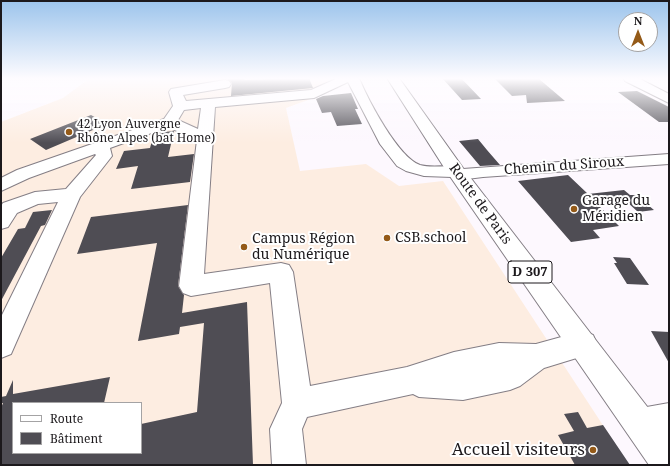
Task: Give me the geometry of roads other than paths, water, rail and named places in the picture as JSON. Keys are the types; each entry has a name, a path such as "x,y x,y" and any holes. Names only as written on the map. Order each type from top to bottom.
{"main road":[{"name":"Route de Paris","path":"408,100 458,174 583,344 655,422 669,464"}],"street":[{"path":"178,100 180,106"},
{"path":"180,106 253,100"},
{"name":"Chemin du Siroux","path":"364,100 389,148 399,160 410,167 424,172 458,174 669,160"},
{"path":"208,104 192,286 282,272 297,404 286,429 289,465"},
{"path":"1,185 23,174 169,122 180,106"},
{"path":"169,122 205,138"},
{"path":"1,346 71,195 104,156 102,147"},
{"path":"1,222 10,208 35,198 71,195"},
{"path":"297,404 407,382 463,385 510,376 536,357 583,344"}],"place":[{"name":"42 Lyon Auvergne Rhône Alpes (bat Home)","path":"69,132"},
{"name":"Garage du Méridien","path":"574,209"},
{"name":"CSB.school","path":"387,238"},
{"name":"Campus Région du Numérique","path":"244,247"},
{"name":"Accueil visiteurs","path":"593,450"}]}
